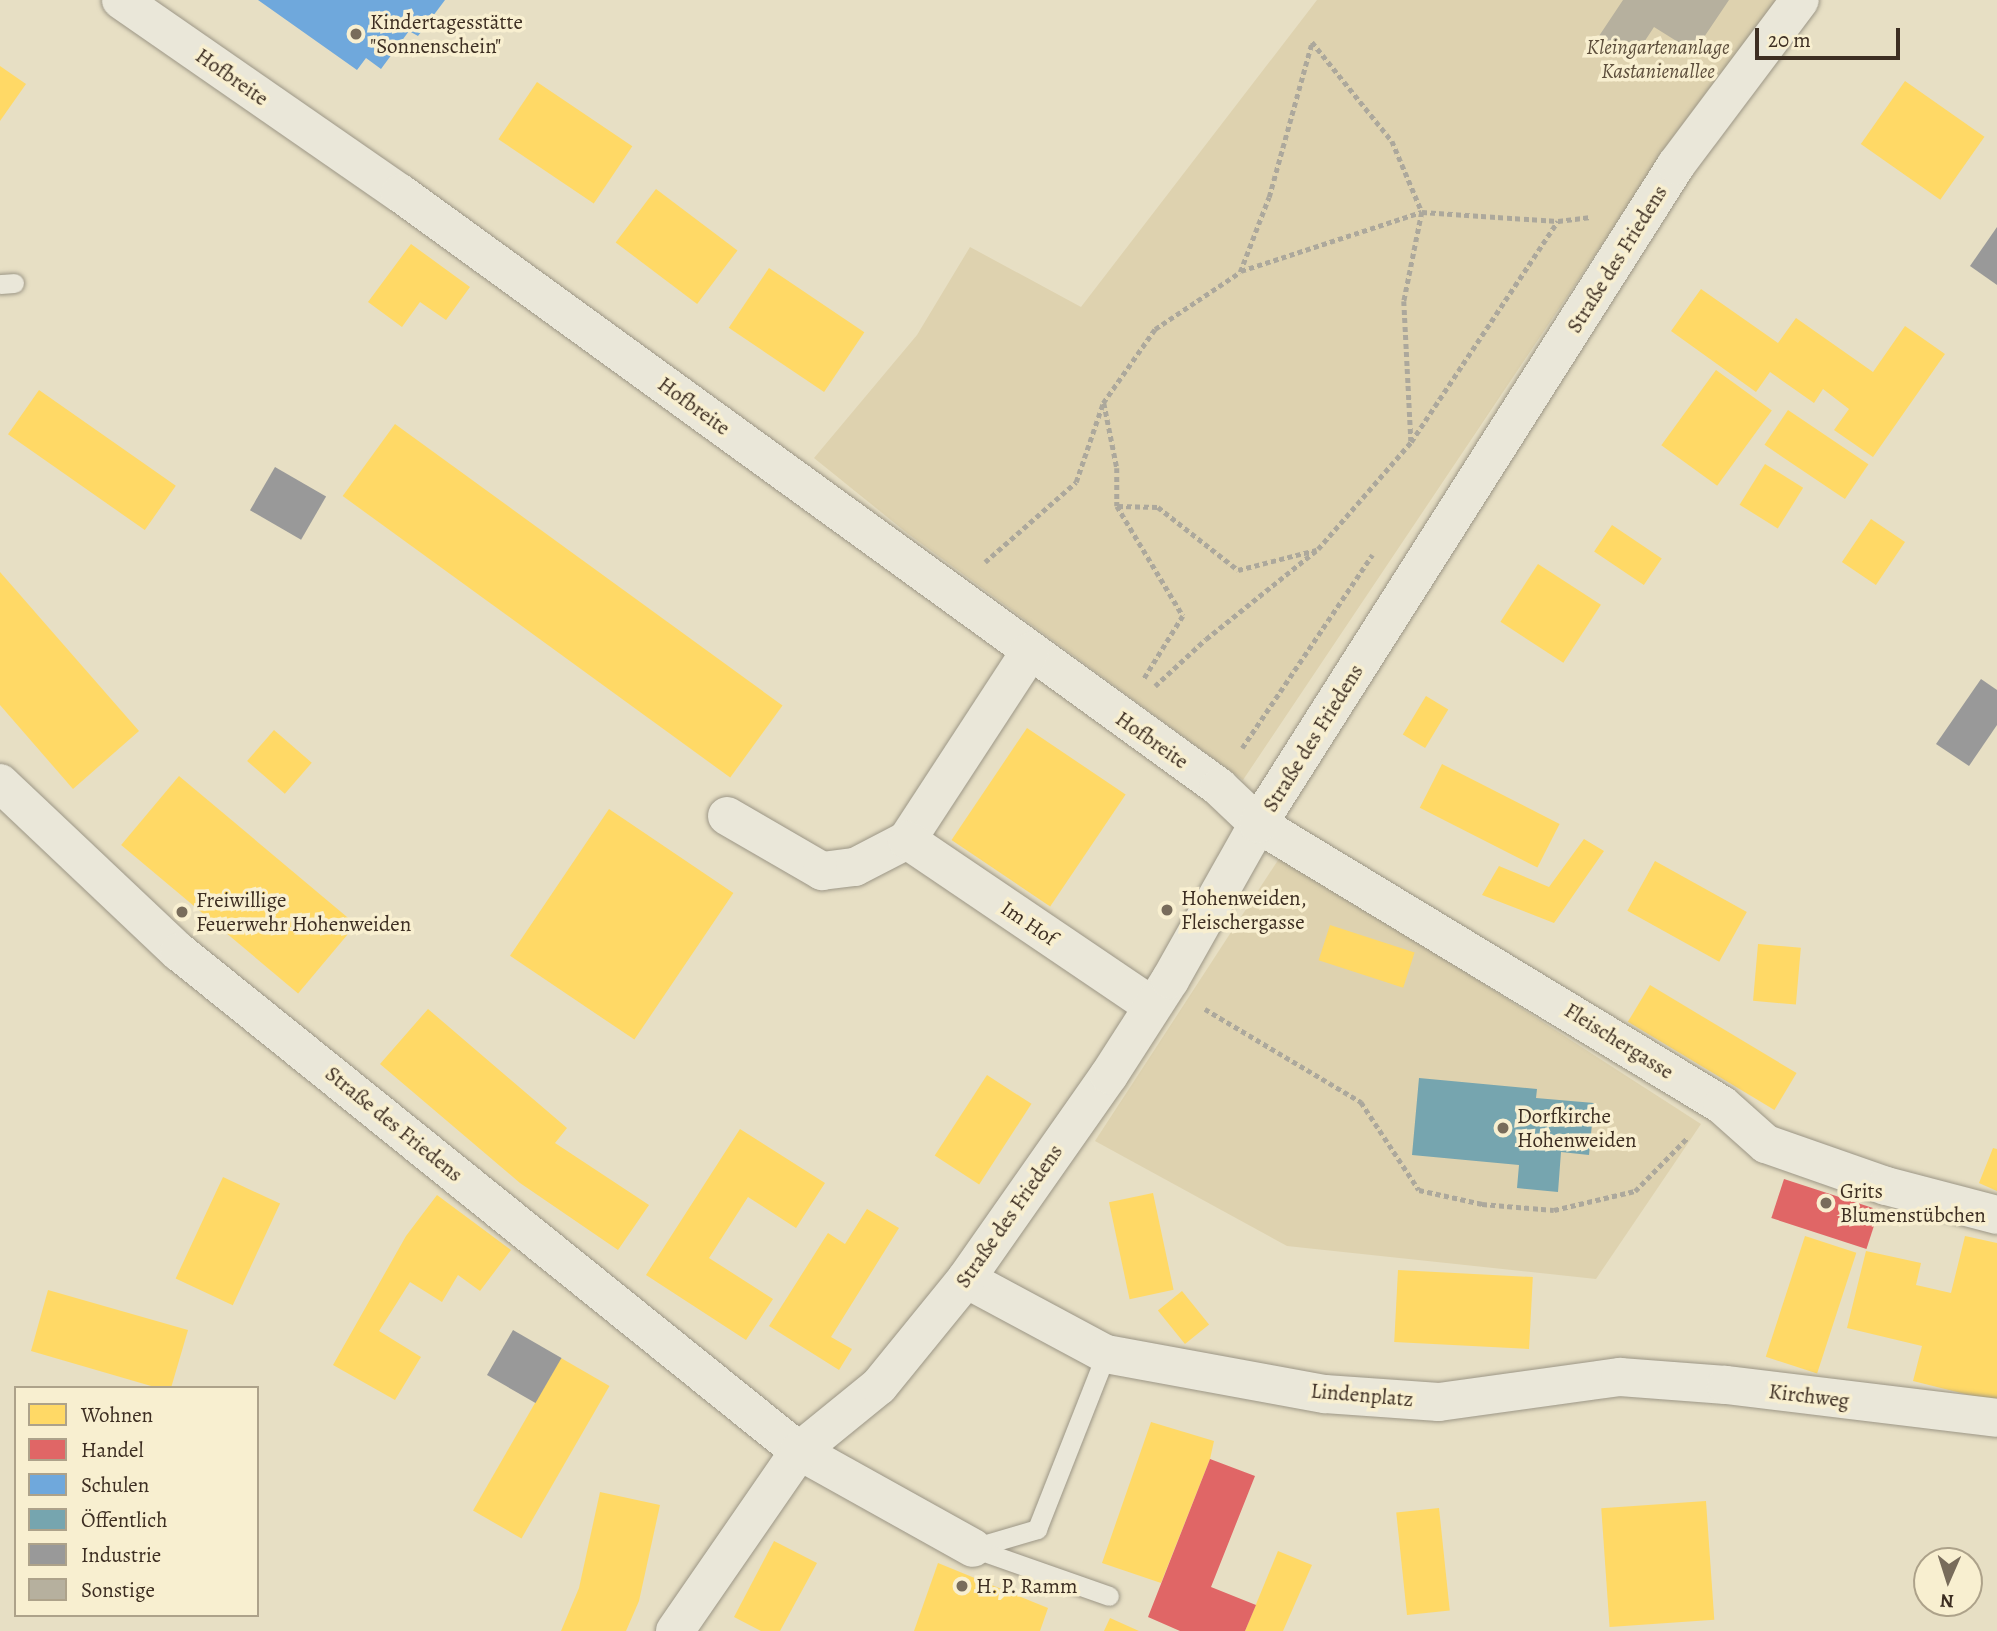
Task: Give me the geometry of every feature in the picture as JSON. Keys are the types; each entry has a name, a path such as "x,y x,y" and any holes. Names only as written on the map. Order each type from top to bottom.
{"street":[{"name":"Hofbreite","path":"121,0 411,201 951,592 1120,718 1219,787 1258,824"},
{"name":"Straße des Friedens","path":"675,1631 799,1451 879,1386 966,1279 1109,1074 1161,993 1258,824 1676,164 1800,0"},
{"path":"727,816 821,871 855,867 907,840 1030,651"},
{"name":"Straße des Friedens","path":"0,783 179,951 799,1451"},
{"name":"Fleischergasse","path":"1258,824 1722,1105 1766,1144 1886,1186 1997,1215"},
{"name":"Im Hof","path":"907,840 1161,993"},
{"name":"Lindenplatz","path":"966,1279 1106,1354 1325,1394 1439,1402 1620,1377"},
{"name":"Kirchweg","path":"1620,1377 1726,1385 1997,1418"},
{"path":"799,1451 973,1548"}],"lane":[{"path":"973,1548 1037,1529 1106,1354"},
{"path":"973,1548 1109,1596"}],"path":[{"path":"1240,272 1269,197 1312,42 1392,141 1422,212 1404,301 1411,442"},
{"path":"951,592 1076,482 1103,402 1155,329 1240,272 1422,212 1558,220 1591,217 1630,239"},
{"path":"1120,718 1206,639 1318,550 1411,442 1558,220"},
{"path":"1103,402 1117,468 1117,506 1183,616 1120,718"},
{"path":"1117,506 1157,507 1238,570 1318,550"},
{"path":"1161,993 1186,997 1360,1102 1419,1190 1482,1204 1554,1210 1635,1191 1722,1105"}],"green space":[{"name":"Kleingartenanlage Kastanienallee","path":"1317,0 1779,0 1672,140 1243,780 907,533 814,458 917,335 970,247 1081,307"},
{"path":"1282,854 1701,1124 1596,1279 1287,1246 1095,1141"}],"building: Wohnen":[{"path":"0,66 26,84 0,121"},
{"path":"1905,81 1984,137 1940,200 1861,144"},
{"path":"537,82 632,146 594,204 498,139"},
{"path":"656,189 737,250 697,304 616,243"},
{"path":"411,244 470,287 446,320 420,302 402,327 368,302"},
{"path":"769,268 864,332 824,392 729,328"},
{"path":"1701,289 1778,343 1796,318 1873,372 1905,326 1945,354 1873,457 1834,430 1849,409 1823,389 1814,403 1770,372 1756,392 1671,331"},
{"path":"1716,370 1772,411 1717,486 1661,445"},
{"path":"39,390 176,486 145,530 8,434"},
{"path":"1788,410 1868,464 1845,499 1765,445"},
{"path":"395,424 783,706 730,778 343,496"},
{"path":"1765,464 1803,488 1778,529 1740,505"},
{"path":"1871,519 1905,542 1876,585 1842,562"},
{"path":"1612,525 1662,559 1644,585 1594,552"},
{"path":"1538,564 1601,605 1563,663 1500,622"},
{"path":"0,572 139,731 73,789 0,705"},
{"path":"1426,696 1448,709 1425,748 1403,735"},
{"path":"1027,728 1126,795 1050,906 952,840"},
{"path":"274,730 312,763 285,794 247,761"},
{"path":"1442,764 1560,824 1537,868 1420,808"},
{"path":"179,776 356,924 298,993 121,845"},
{"path":"609,809 733,893 634,1040 510,956"},
{"path":"1584,839 1604,851 1554,923 1482,895 1499,866 1549,887"},
{"path":"1655,861 1747,912 1719,962 1627,911"},
{"path":"1330,925 1415,953 1403,988 1319,960"},
{"path":"1758,944 1801,948 1796,1005 1753,1001"},
{"path":"1650,985 1797,1073 1774,1110 1628,1022"},
{"path":"428,1009 567,1128 555,1143 649,1205 618,1250 520,1183 380,1064"},
{"path":"987,1075 1031,1104 979,1184 935,1156"},
{"path":"740,1129 825,1183 796,1228 748,1197 709,1258 773,1299 746,1340 646,1275"},
{"path":"1993,1148 1997,1149 1997,1191 1979,1183"},
{"path":"223,1177 280,1204 233,1305 176,1279"},
{"path":"1153,1193 1174,1290 1130,1299 1109,1202"},
{"path":"437,1195 511,1250 480,1291 458,1275 442,1302 410,1282 379,1331 421,1357 395,1400 333,1365 406,1236"},
{"path":"867,1209 899,1228 831,1337 852,1349 839,1370 769,1326 828,1233 845,1244"},
{"path":"1805,1236 1856,1253 1817,1373 1766,1357"},
{"path":"1965,1236 1997,1243 1997,1402 1913,1381 1922,1346 1847,1328 1866,1251 1921,1263 1916,1285 1951,1293"},
{"path":"1398,1270 1533,1277 1529,1349 1394,1342"},
{"path":"48,1290 188,1330 172,1386 151,1386 31,1351"},
{"path":"1182,1291 1209,1324 1185,1344 1158,1311"},
{"path":"561,1358 609,1386 521,1538 473,1510"},
{"path":"1151,1422 1214,1441 1210,1459 1161,1583 1102,1563"},
{"path":"600,1492 660,1505 639,1601 626,1631 561,1631 579,1588"},
{"path":"1706,1501 1714,1620 1610,1627 1601,1508"},
{"path":"1439,1508 1450,1610 1407,1615 1396,1512"},
{"path":"774,1541 817,1563 780,1631 761,1631 734,1617"},
{"path":"1278,1551 1312,1565 1283,1631 1245,1631"},
{"name":"H. P. Ramm","path":"938,1563 1048,1608 1040,1631 914,1631"},
{"path":"1110,1618 1139,1631 1104,1631"}],"building: Handel":[{"path":"1784,1179 1879,1210 1866,1249 1771,1218"},
{"path":"1210,1459 1255,1476 1211,1587 1256,1605 1245,1631 1180,1631 1148,1617"}],"building: Schulen":[{"name":"Kindertagesstätte \"Sonnenschein\"","path":"258,0 445,0 418,36 409,31 381,69 366,58 357,70"}],"building: Öffentlich":[{"name":"Dorfkirche Hohenweiden","path":"1419,1078 1537,1089 1536,1098 1594,1103 1589,1155 1561,1152 1558,1192 1517,1188 1519,1165 1412,1155"}],"building: Industrie":[{"path":"1997,227 1997,285 1970,266"},
{"path":"275,467 326,496 301,540 250,510"},
{"path":"1981,679 1997,690 1997,725 1969,766 1936,744"},
{"path":"513,1330 561,1358 535,1403 487,1375"}],"building: Sonstige":[{"path":"1623,0 1729,0 1694,52 1654,27 1631,62 1597,39"}],"place":[{"name":"Kindertagesstätte \"Sonnenschein\"","path":"356,34"},
{"name":"Hohenweiden, Fleischergasse","path":"1167,910"},
{"name":"Freiwillige Feuerwehr Hohenweiden","path":"182,912"},
{"name":"Dorfkirche Hohenweiden","path":"1503,1128"},
{"name":"Grits Blumenstübchen","path":"1826,1203"},
{"name":"H. P. Ramm","path":"962,1586"}]}
